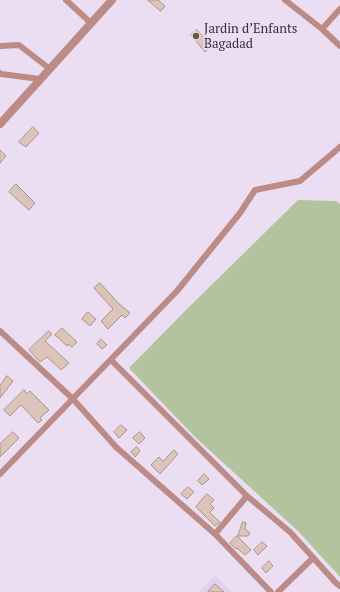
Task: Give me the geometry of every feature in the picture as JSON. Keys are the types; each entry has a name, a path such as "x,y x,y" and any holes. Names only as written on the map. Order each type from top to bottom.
{"street":[{"path":"66,0 92,23"},
{"path":"0,124 112,0"},
{"path":"285,0 322,29 340,46"},
{"path":"322,29 340,9"},
{"path":"0,46 19,45 50,69"},
{"path":"0,73 40,79"},
{"path":"0,474 177,292 240,213 255,190 300,181 340,147"},
{"path":"0,331 73,399 116,446 215,534 271,592"},
{"path":"110,360 247,496 290,532 340,586"},
{"path":"215,534 247,496"},
{"path":"278,592 313,558"}],"shaded area":[{"path":"215,576 233,592 199,592"}],"green space":[{"path":"298,200 336,201 340,204 340,577 299,532 194,436 129,368"}],"building":[{"path":"148,0 158,0 165,6 161,11"},
{"path":"197,30 211,45 205,52 191,35"},
{"path":"33,127 39,133 26,147 19,142"},
{"path":"0,150 6,156 0,163"},
{"path":"16,184 35,203 29,210 9,192"},
{"path":"100,283 118,303 130,313 125,318 122,315 108,329 101,321 113,309 94,288"},
{"path":"88,312 96,319 90,326 82,319"},
{"path":"62,328 77,342 72,347 68,344 67,346 55,335"},
{"path":"49,331 52,334 45,341 69,363 61,370 47,357 40,362 29,350"},
{"path":"101,339 107,345 102,349 97,344"},
{"path":"7,376 13,381 0,398 0,386"},
{"path":"24,390 27,394 30,391 49,410 40,418 42,420 38,423 21,405 10,416 4,410"},
{"path":"121,425 127,430 119,438 114,432"},
{"path":"13,432 19,438 0,457 0,444"},
{"path":"140,432 145,438 139,444 133,438"},
{"path":"137,447 140,451 135,457 131,452"},
{"path":"174,450 178,454 160,474 151,465 159,457 163,461"},
{"path":"204,474 209,479 202,485 198,481"},
{"path":"188,487 194,492 187,499 181,494"},
{"path":"207,494 214,500 210,504 214,508 210,513 220,522 215,526 196,507"},
{"path":"243,522 246,523 245,529 250,533 248,536 238,536"},
{"path":"237,536 251,550 245,555 230,543"},
{"path":"262,542 267,546 258,555 254,550"},
{"path":"269,561 273,566 266,573 262,568"},
{"path":"215,584 224,592 208,592"}],"place":[{"name":"Jardin d’Enfants Bagadad","path":"196,36"}]}
